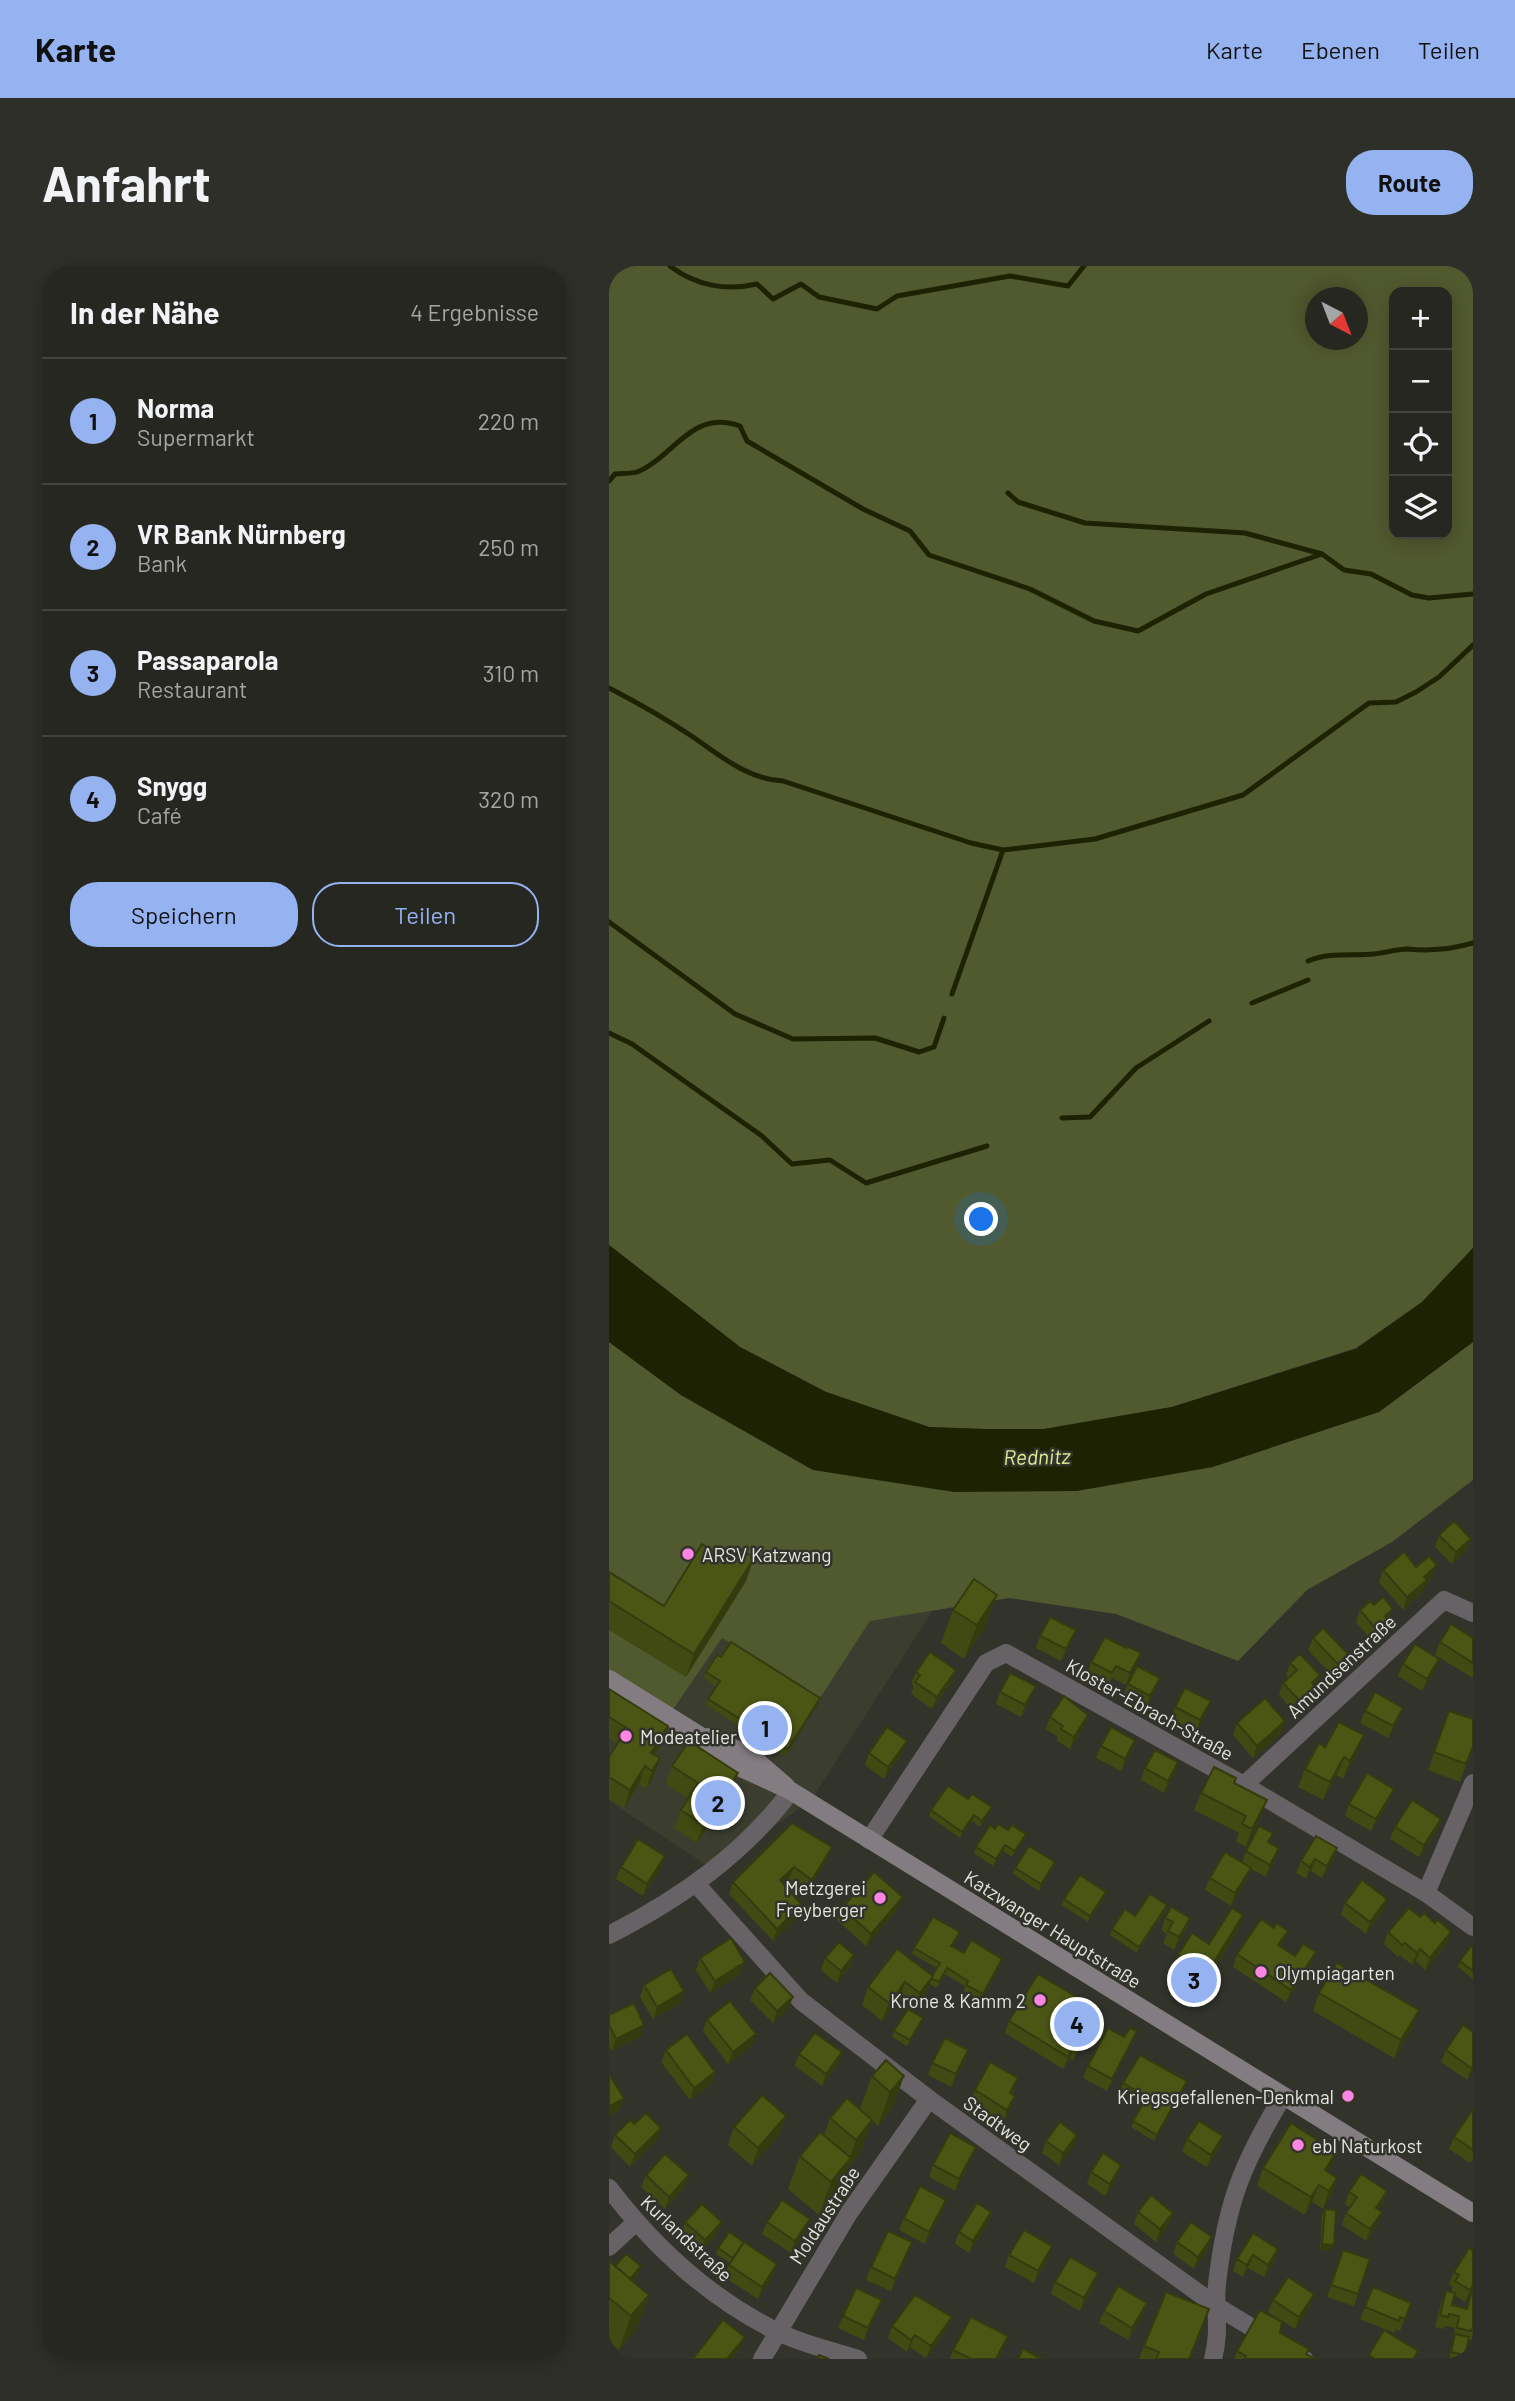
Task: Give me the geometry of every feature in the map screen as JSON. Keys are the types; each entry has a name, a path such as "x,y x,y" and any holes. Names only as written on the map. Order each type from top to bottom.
{"main road":[{"name":"Katzwanger Hauptstraße","path":"609,1679 699,1735 727,1743 750,1755 766,1766 790,1791 1473,2213"}],"street":[{"name":"Amundsenstraße","path":"1244,1785 1444,1600 1473,1613"},
{"name":"Kloster-Ebrach-Straße","path":"869,1840 986,1662 1006,1653 1244,1785 1426,1893 1473,1927"},
{"path":"1426,1893 1473,1783"},
{"path":"609,1935 697,1885 765,1823 790,1791"},
{"name":"Stadtweg","path":"697,1885 801,2001 929,2099 1218,2308 1304,2359"},
{"path":"1213,2359 1220,2321 1217,2287 1234,2189 1247,2158 1283,2096"},
{"name":"Moldaustraße","path":"762,2359 849,2213 929,2099"},
{"name":"Kurlandstraße","path":"609,2188 635,2222 707,2290 778,2332 858,2359"},
{"path":"609,2247 635,2222"}],"shaded area":[{"path":"609,266 1473,266 1473,1248 1422,1302 1356,1348 1172,1407 1044,1429 929,1427 826,1392 740,1347 609,1245"},
{"path":"609,1342 681,1395 813,1470 1379,1412 1473,1342 1473,1480 1392,1542 1307,1590 1238,1661 1116,1614 1009,1598 870,1621 820,1698 722,1638 669,1715 609,1678"},
{"path":"933,1610 811,1800 714,1870 609,1801 609,1678 722,1638 820,1698 870,1621"}],"water":[{"name":"Rednitz","path":"609,1245 740,1347 826,1392 929,1427 1044,1429 1172,1407 1356,1349 1422,1302 1473,1248 1473,1342 1379,1412 1213,1467 1077,1491 954,1492 813,1470 681,1395 609,1342"}],"building":[{"path":"1454,1521 1471,1539 1456,1552 1439,1535"},
{"path":"702,1544 731,1562 739,1548 754,1558 694,1654 609,1601 609,1572 664,1606"},
{"path":"1404,1552 1416,1567 1429,1556 1437,1565 1424,1577 1427,1580 1407,1597 1383,1570"},
{"path":"974,1579 997,1595 977,1625 953,1610"},
{"path":"1383,1597 1393,1609 1385,1616 1388,1619 1376,1629 1360,1610 1370,1601 1374,1605"},
{"path":"1050,1617 1076,1630 1066,1649 1040,1636"},
{"path":"1451,1624 1473,1638 1473,1663 1440,1642"},
{"path":"1323,1628 1348,1654 1338,1664 1313,1638"},
{"path":"1105,1637 1141,1653 1130,1673 1116,1666 1112,1673 1091,1662"},
{"path":"731,1642 820,1698 788,1749 708,1699 720,1681 706,1672 717,1655 721,1657"},
{"path":"1415,1644 1439,1659 1427,1679 1403,1664"},
{"path":"930,1652 956,1670 937,1697 915,1682 920,1675 916,1672"},
{"path":"1300,1654 1320,1675 1312,1683 1316,1688 1301,1702 1283,1683 1297,1670 1290,1663"},
{"path":"1137,1666 1160,1678 1150,1696 1128,1684"},
{"path":"1010,1673 1036,1686 1025,1705 1000,1692"},
{"path":"1185,1688 1211,1701 1200,1720 1175,1707"},
{"path":"609,1689 668,1726 651,1753 660,1758 652,1771 645,1766 630,1790 609,1777 609,1757 627,1728 609,1717"},
{"path":"1375,1692 1403,1708 1393,1726 1365,1711"},
{"path":"1064,1696 1088,1715 1074,1737 1061,1729 1063,1726 1050,1717"},
{"path":"1265,1698 1285,1721 1257,1746 1237,1723"},
{"path":"1449,1711 1473,1719 1473,1746 1466,1764 1434,1752"},
{"path":"1339,1722 1364,1735 1350,1761 1344,1757 1330,1782 1305,1769 1319,1743 1325,1747"},
{"path":"887,1727 907,1741 888,1767 869,1753"},
{"path":"1111,1727 1135,1740 1125,1759 1101,1746"},
{"path":"689,1741 738,1773 703,1825 681,1810 698,1783 672,1766"},
{"path":"1155,1750 1178,1762 1168,1781 1145,1768"},
{"path":"1214,1767 1236,1778 1234,1783 1267,1800 1252,1829 1242,1824 1246,1816 1201,1793"},
{"path":"1367,1773 1394,1789 1376,1819 1349,1804"},
{"path":"948,1786 968,1799 972,1794 992,1807 982,1821 974,1815 962,1832 931,1810"},
{"path":"1412,1800 1441,1819 1424,1845 1395,1827"},
{"path":"792,1823 832,1847 812,1880 794,1867 780,1880 802,1905 777,1929 733,1882"},
{"path":"998,1824 1008,1830 1012,1825 1026,1834 1015,1851 1005,1845 996,1859 976,1847 990,1825 995,1829"},
{"path":"1259,1826 1273,1833 1268,1842 1279,1848 1270,1865 1246,1851"},
{"path":"1316,1836 1337,1848 1327,1866 1315,1859 1310,1867 1301,1861"},
{"path":"638,1839 665,1856 647,1884 621,1867"},
{"path":"1029,1846 1055,1862 1041,1884 1015,1868"},
{"path":"1225,1852 1251,1868 1235,1893 1210,1878"},
{"path":"874,1872 903,1897 871,1934 842,1908"},
{"path":"1080,1875 1106,1892 1090,1916 1064,1899"},
{"path":"1362,1880 1387,1899 1370,1922 1345,1903"},
{"path":"1150,1894 1167,1905 1139,1947 1112,1929 1125,1909 1135,1916"},
{"path":"1171,1907 1190,1918 1179,1937 1168,1931 1173,1922 1165,1918"},
{"path":"1232,1908 1243,1915 1207,1973 1178,1955 1192,1933 1209,1944"},
{"path":"1409,1908 1420,1917 1424,1913 1435,1923 1438,1920 1451,1932 1430,1958 1420,1949 1417,1953 1405,1943 1402,1945 1388,1932"},
{"path":"933,1917 960,1932 951,1946 964,1953 971,1940 1002,1959 983,1994 966,1985 968,1981 947,1968 939,1982 931,1978 940,1963 914,1948"},
{"path":"1261,1919 1274,1928 1276,1923 1288,1931 1278,1945 1295,1956 1303,1944 1316,1952 1291,1990 1237,1954"},
{"path":"731,1938 745,1962 715,1981 700,1958"},
{"path":"839,1942 854,1955 841,1971 825,1958"},
{"path":"1471,1946 1473,1948 1473,1971 1460,1961"},
{"path":"897,1949 933,1976 920,1993 905,1982 889,2003 868,1987"},
{"path":"1337,1963 1419,2010 1401,2040 1319,1993"},
{"path":"671,1969 684,1991 657,2007 644,1985"},
{"path":"770,1973 793,1997 777,2011 755,1988"},
{"path":"1038,1974 1100,2011 1078,2048 1075,2046 1068,2057 1009,2021"},
{"path":"730,2001 756,2034 733,2052 707,2019"},
{"path":"634,2003 644,2025 616,2039 609,2025 609,2015"},
{"path":"908,2009 923,2018 910,2040 894,2031"},
{"path":"1463,2025 1473,2032 1471,2068 1446,2050"},
{"path":"1108,2028 1124,2037 1130,2028 1137,2031 1112,2079 1088,2066"},
{"path":"815,2033 842,2052 826,2074 799,2054"},
{"path":"687,2034 715,2072 694,2088 666,2050"},
{"path":"945,2038 968,2050 956,2074 932,2063"},
{"path":"1140,2055 1187,2081 1157,2135 1133,2121 1147,2097 1123,2083"},
{"path":"886,2060 904,2076 890,2092 872,2076"},
{"path":"990,2062 1018,2078 1010,2093 1015,2096 1007,2110 975,2090"},
{"path":"609,2074 624,2098 609,2107"},
{"path":"762,2095 786,2116 758,2148 734,2127"},
{"path":"847,2098 872,2120 856,2140 830,2118"},
{"path":"1473,2109 1473,2150 1454,2137"},
{"path":"646,2113 661,2128 635,2154 615,2135 630,2120 634,2124"},
{"path":"1199,2121 1223,2136 1211,2155 1187,2139"},
{"path":"1060,2122 1077,2135 1063,2153 1046,2141"},
{"path":"1291,2123 1336,2152 1325,2170 1337,2178 1329,2191 1319,2185 1311,2197 1263,2168"},
{"path":"820,2132 851,2158 831,2182 800,2156"},
{"path":"950,2133 976,2147 959,2179 933,2165"},
{"path":"1103,2153 1121,2165 1110,2184 1091,2172"},
{"path":"665,2154 689,2175 669,2197 646,2175"},
{"path":"1361,2174 1387,2191 1376,2208 1382,2212 1370,2229 1346,2213 1357,2197 1349,2192"},
{"path":"920,2186 946,2200 929,2232 904,2218"},
{"path":"1151,2195 1173,2213 1160,2229 1138,2212"},
{"path":"782,2200 810,2219 795,2241 767,2222"},
{"path":"977,2203 991,2212 973,2241 959,2232"},
{"path":"702,2204 722,2222 705,2240 685,2222"},
{"path":"1325,2209 1336,2210 1334,2245 1322,2244"},
{"path":"1191,2222 1212,2237 1198,2257 1177,2242"},
{"path":"1024,2230 1052,2246 1038,2271 1009,2255"},
{"path":"888,2231 912,2242 895,2279 871,2267"},
{"path":"729,2232 744,2242 733,2258 718,2248"},
{"path":"1253,2233 1278,2249 1268,2265 1253,2255 1247,2265 1237,2259"},
{"path":"744,2242 777,2264 762,2287 729,2265"},
{"path":"1469,2248 1473,2250 1473,2285 1470,2290 1455,2281 1459,2275 1454,2272"},
{"path":"1343,2250 1370,2259 1358,2294 1331,2285"},
{"path":"626,2254 641,2266 630,2279 615,2266"},
{"path":"1070,2257 1098,2273 1084,2298 1055,2282"},
{"path":"609,2261 649,2295 631,2316 609,2298"},
{"path":"1288,2277 1314,2294 1299,2317 1273,2300"},
{"path":"1118,2286 1147,2303 1132,2328 1104,2311"},
{"path":"1373,2287 1411,2303 1405,2319 1400,2317 1399,2321 1365,2307"},
{"path":"856,2288 882,2300 868,2328 843,2316"},
{"path":"1446,2291 1455,2293 1452,2305 1467,2309 1471,2294 1473,2295 1471,2331 1457,2328 1459,2316 1440,2315"},
{"path":"1166,2292 1209,2309 1189,2359 1156,2359 1159,2352 1144,2346"},
{"path":"915,2295 952,2317 931,2346 915,2335 911,2340 892,2326"},
{"path":"1260,2310 1282,2322 1280,2333 1309,2349 1306,2354 1315,2359 1245,2359 1246,2356 1237,2351"},
{"path":"971,2317 1008,2336 996,2359 971,2359 953,2350"},
{"path":"723,2320 745,2337 727,2359 693,2359"},
{"path":"1384,2330 1418,2351 1413,2359 1375,2359 1369,2355"},
{"path":"1455,2334 1469,2337 1465,2355 1451,2352"},
{"path":"1023,2349 1042,2359 1018,2359"}],"waterway":[{"path":"670,266 690,278 712,285 734,287 757,284 773,299 801,284 819,297 877,309 897,296 1010,276 1068,286 1084,266"},
{"path":"609,481 615,474 635,473 650,465 696,429 723,422 740,426 747,441 863,509 910,531 929,555 1030,589 1094,621 1138,631 1206,594 1322,554"},
{"path":"1008,493 1018,502 1085,523 1245,533 1322,554 1344,570 1371,574 1412,595 1429,598 1473,594"},
{"path":"609,688 693,737 724,759 758,776 783,781 971,843 1003,850 1095,839 1243,795 1369,703 1396,702 1416,692 1439,677 1473,645"},
{"path":"952,994 1003,850"},
{"path":"609,922 735,1014 793,1039 875,1038 919,1052 934,1047 944,1018"},
{"path":"1308,961 1332,955 1440,949 1473,943"},
{"path":"1252,1003 1308,980"},
{"path":"1062,1118 1090,1117 1136,1068 1209,1021"},
{"path":"609,1033 632,1044 762,1136 792,1164 830,1160 866,1183 987,1146"}],"place":[{"name":"ARSV Katzwang","path":"688,1554"},
{"name":"Norma","path":"765,1728"},
{"name":"Modeatelier","path":"626,1736"},
{"name":"VR Bank Nürnberg","path":"718,1803"},
{"name":"Metzgerei Freyberger","path":"880,1898"},
{"name":"Olympiagarten","path":"1261,1972"},
{"name":"Passaparola","path":"1194,1980"},
{"name":"Krone & Kamm 2","path":"1040,2000"},
{"name":"Snygg","path":"1077,2024"},
{"name":"Kriegsgefallenen-Denkmal","path":"1348,2096"},
{"name":"ebl Naturkost","path":"1298,2145"}]}
